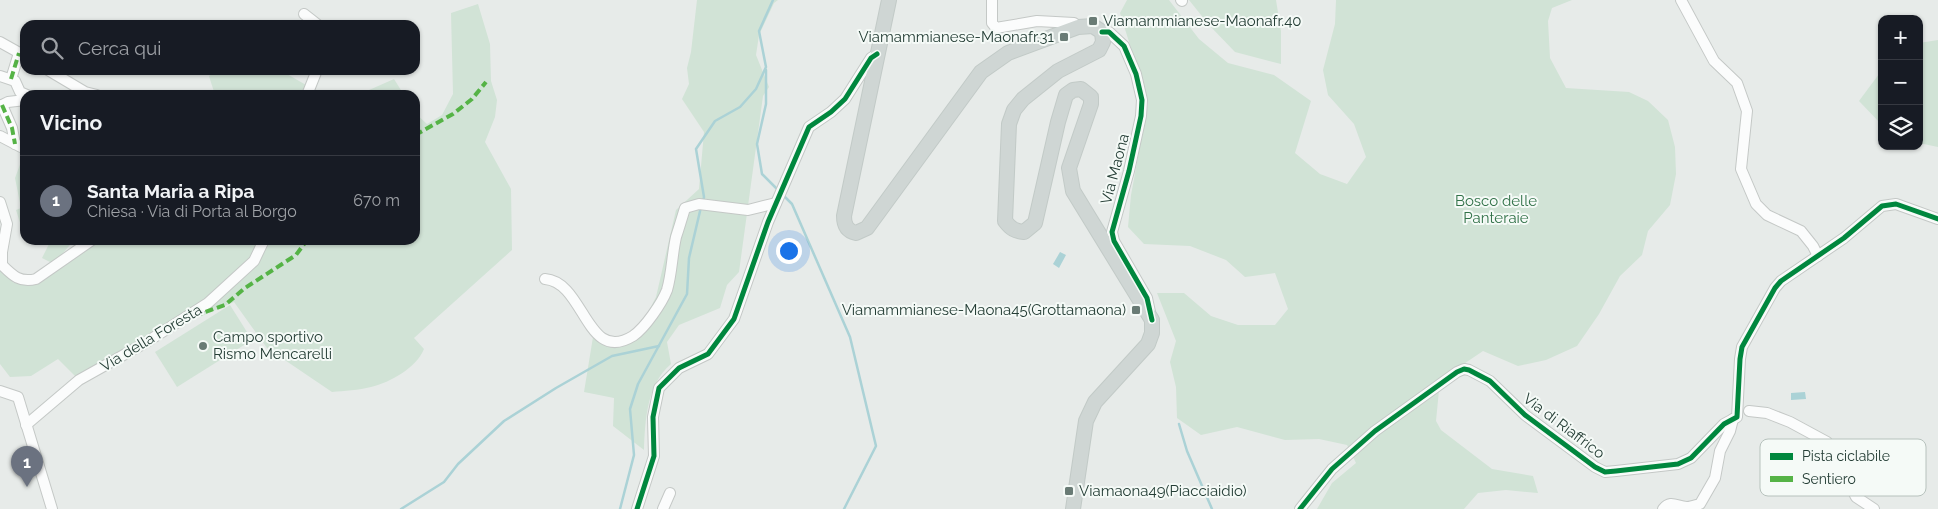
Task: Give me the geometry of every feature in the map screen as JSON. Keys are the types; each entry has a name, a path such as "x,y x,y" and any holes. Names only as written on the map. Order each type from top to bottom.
{"main road":[{"path":"889,0 844,216 844,222 848,229 856,233 867,228 981,72 1008,53 1078,27"},
{"name":"Via Maona","path":"1074,507 1086,421 1095,402 1148,344 1152,333 1152,320 1073,191 1069,168 1091,104 1091,97 1085,91 1081,89 1073,90 1066,95 1035,223 1024,232 1016,231 1005,221 1009,124 1014,110 1023,99 1058,71 1099,50 1103,42 1102,32 1093,26 1078,27"}],"street":[{"path":"992,0 992,23 996,28 1037,21 1074,23 1078,27"},
{"path":"1682,0 1714,61 1737,83 1747,111 1741,170 1756,204 1767,215 1801,231 1818,256"},
{"path":"304,14 312,20"},
{"name":"Via Maona","path":"1102,32 1109,32 1124,46 1136,74 1142,100 1141,116 1112,232 1114,241 1147,298 1152,320"},
{"path":"0,42 20,53"},
{"path":"637,509 654,456 653,417 659,388 679,368 708,354 734,320 776,203 809,127 831,112 845,99 871,58 877,54"},
{"path":"11,79 20,59"},
{"path":"57,75 83,90"},
{"path":"308,90 315,75"},
{"path":"0,76 16,81 20,92"},
{"path":"20,101 1,105 20,145"},
{"path":"0,136 20,145"},
{"path":"0,202 7,224 2,252 2,265 15,278 27,281 36,279 85,245"},
{"path":"545,279 551,280 569,293 596,335 607,341 618,342 634,335 651,317 666,291 676,238 685,208 699,204 748,210 776,203"},
{"path":"1662,509 1673,503 1686,507 1700,504 1715,478 1720,451 1735,418 1740,358 1746,339 1775,288 1781,281 1844,238 1882,206 1896,204 1938,218"},
{"name":"Via della Foresta","path":"26,425 79,380 145,343 208,303 254,262 262,245"},
{"name":"Via di Riaffrico","path":"1300,509 1332,468 1375,432 1457,372 1464,369 1490,381 1525,415 1552,437 1595,467 1606,472 1678,464 1691,458 1710,436 1724,424 1735,418"},
{"path":"0,391 18,397 52,509"},
{"path":"1735,418 1753,409 1790,422 1821,439"},
{"path":"663,509 670,493"},
{"path":"1856,496 1874,509"}],"green space":[{"path":"697,0 778,0 774,3 759,35 756,55 769,87 763,96 739,272 727,285 720,308 679,325 667,342 671,364 663,372 652,392 645,427 644,450 613,426 614,398 584,392 593,337 608,339 626,336 642,324 656,297 676,210 699,189 704,132 682,99 689,84 687,68 691,52"},
{"name":"Bosco delle Panteraie","path":"1127,0 1169,0 1199,39 1228,63 1274,75 1311,101 1295,153 1320,174 1347,184 1366,157 1354,124 1328,95 1323,70 1335,24 1336,0 1572,0 1552,8 1548,21 1550,58 1566,88 1629,92 1648,101 1668,120 1675,147 1676,174 1670,205 1648,231 1642,255 1620,276 1599,314 1577,346 1546,360 1518,366 1483,351 1440,380 1436,421 1441,430 1492,469 1533,476 1538,493 1506,490 1478,493 1464,509 1317,509 1332,483 1356,463 1347,445 1319,439 1285,440 1237,427 1201,435 1177,418 1176,387 1170,362 1176,341 1157,293 1184,293 1211,316 1238,325 1275,325 1288,309 1275,273 1245,277 1226,260 1190,246 1144,244 1128,227 1131,195 1148,103 1120,13"},
{"path":"1189,0 1276,0 1281,31 1281,64 1235,52 1209,25"},
{"path":"478,4 490,44 491,81 497,100 495,117 485,142 511,189 512,250 414,338 424,349 409,368 379,385 332,392 267,348 234,302 158,335 79,380 58,359 31,376 10,377 0,364 0,270 14,283 39,284 92,245 420,245 420,118 427,124 442,115 453,94 451,13"},
{"path":"1938,40 1938,147 1923,144 1923,42"},
{"path":"289,75 306,85 308,90 213,90 209,76"},
{"path":"1878,75 1878,121 1859,101"},
{"path":"394,79 401,90 369,90"},
{"path":"20,164 20,203 15,178"},
{"path":"20,208 20,223 16,210"},
{"path":"48,245 70,245 54,264 42,258"},
{"name":"Campo sportivo Rismo Mencarelli","path":"230,305 252,340 177,387 155,352"}],"water":[{"path":"1060,252 1066,255 1059,268 1053,264"},
{"path":"1805,392 1806,399 1791,400 1791,393"}],"waterway":[{"path":"703,202 704,197 696,149 715,121 740,107 756,89 766,67 759,31 773,0"},
{"path":"766,70 766,104 757,144 762,174 779,191"},
{"path":"783,195 792,204 850,337 876,446 844,509"},
{"path":"620,509 634,455 630,409 638,384 687,294 689,258 701,207"},
{"path":"401,509 444,482 458,464 504,421 556,388 612,356 659,346"},
{"path":"1179,424 1187,451 1212,509"}],"marked path":[{"path":"11,79 19,53"},
{"path":"420,132 453,114 472,99 486,82"},
{"path":"2,105 12,128 15,144"},
{"path":"183,320 225,305 245,288 296,255 303,245"}],"cycle path":[{"path":"1102,32 1109,32 1124,46 1136,74 1142,100 1141,116 1129,171 1112,232 1114,241 1147,298 1152,320"},
{"path":"637,509 654,456 653,417 659,388 679,368 708,354 734,319 768,222 809,127 831,112 845,99 871,58 877,54"},
{"path":"1300,509 1332,469 1375,431 1457,372 1464,369 1490,381 1525,415 1595,467 1605,472 1678,464 1691,458 1724,424 1737,417 1742,347 1775,288 1781,281 1844,238 1882,206 1896,204 1938,219"}],"place":[{"name":"Viamammianese-Maonafr.40","path":"1093,21"},
{"name":"Viamammianese-Maonafr.31","path":"1064,37"},
{"name":"Viamammianese-Maona45(Grottamaona)","path":"1136,310"},
{"name":"Campo sportivo Rismo Mencarelli","path":"203,346"},
{"name":"Santa Maria a Ripa","path":"27,487"},
{"name":"Viamaona49(Piacciaidio)","path":"1069,491"}]}
